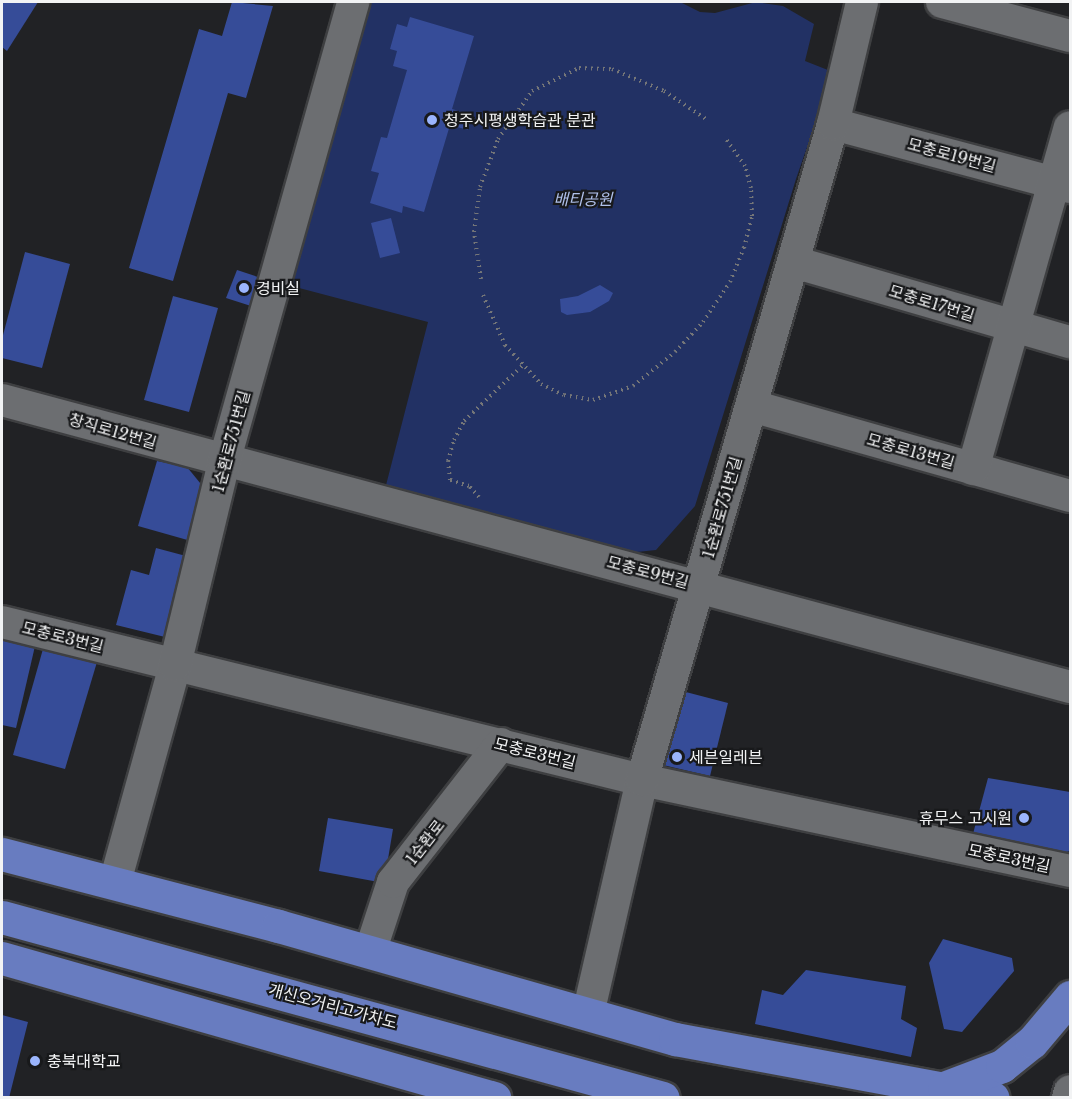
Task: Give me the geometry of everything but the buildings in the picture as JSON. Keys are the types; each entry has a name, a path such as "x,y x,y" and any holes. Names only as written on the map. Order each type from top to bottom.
{"main road":[{"path":"2,854 115,882 370,952 675,1039 993,1098"},
{"name":"개신오거리고가차도","path":"2,917 663,1098"},
{"path":"2,958 494,1098"},
{"path":"939,1089 1002,1066 1032,1042 1071,997"}],"street":[{"name":"1순환로751번길","path":"115,882 175,665 224,462 353,2"},
{"name":"1순환로751번길","path":"588,1014 642,780 794,262 833,124 862,2"},
{"path":"942,2 1071,36"},
{"name":"모충로19번길","path":"833,124 1063,185"},
{"path":"973,469 1013,328 1063,185 1071,128"},
{"name":"모충로17번길","path":"794,262 1013,328 1071,342"},
{"name":"창직로12번길","path":"2,400 224,462"},
{"name":"모충로13번길","path":"752,406 1071,496"},
{"name":"모충로9번길","path":"224,462 699,586 1071,687"},
{"name":"모충로3번길","path":"2,622 642,780 1071,871"},
{"name":"1순환로","path":"370,952 393,882 501,744"},
{"path":"1068,1098 1071,1090"}],"path":[{"path":"480,279 474,232 480,187 498,139 532,91 579,68 612,69 664,92 706,119"},
{"path":"483,296 499,334 522,366 557,393 582,400 602,399 633,386 688,339 730,282 751,223 753,203 745,166 725,137"},
{"path":"480,506 474,490 450,480 448,461 454,440 464,421 522,366"}],"green space":[{"name":"배티공원","path":"364,2 680,2 700,12 715,13 756,2 783,6 814,24 805,61 833,72 796,179 695,506 656,550 627,553 384,493 428,322 284,284"}],"place":[{"name":"청주시평생학습관 분관","path":"432,120"},
{"name":"경비실","path":"244,288"},
{"name":"세븐일레븐","path":"677,757"},
{"name":"휴무스 고시원","path":"1024,818"},
{"name":"충북대학교","path":"35,1061"}]}
